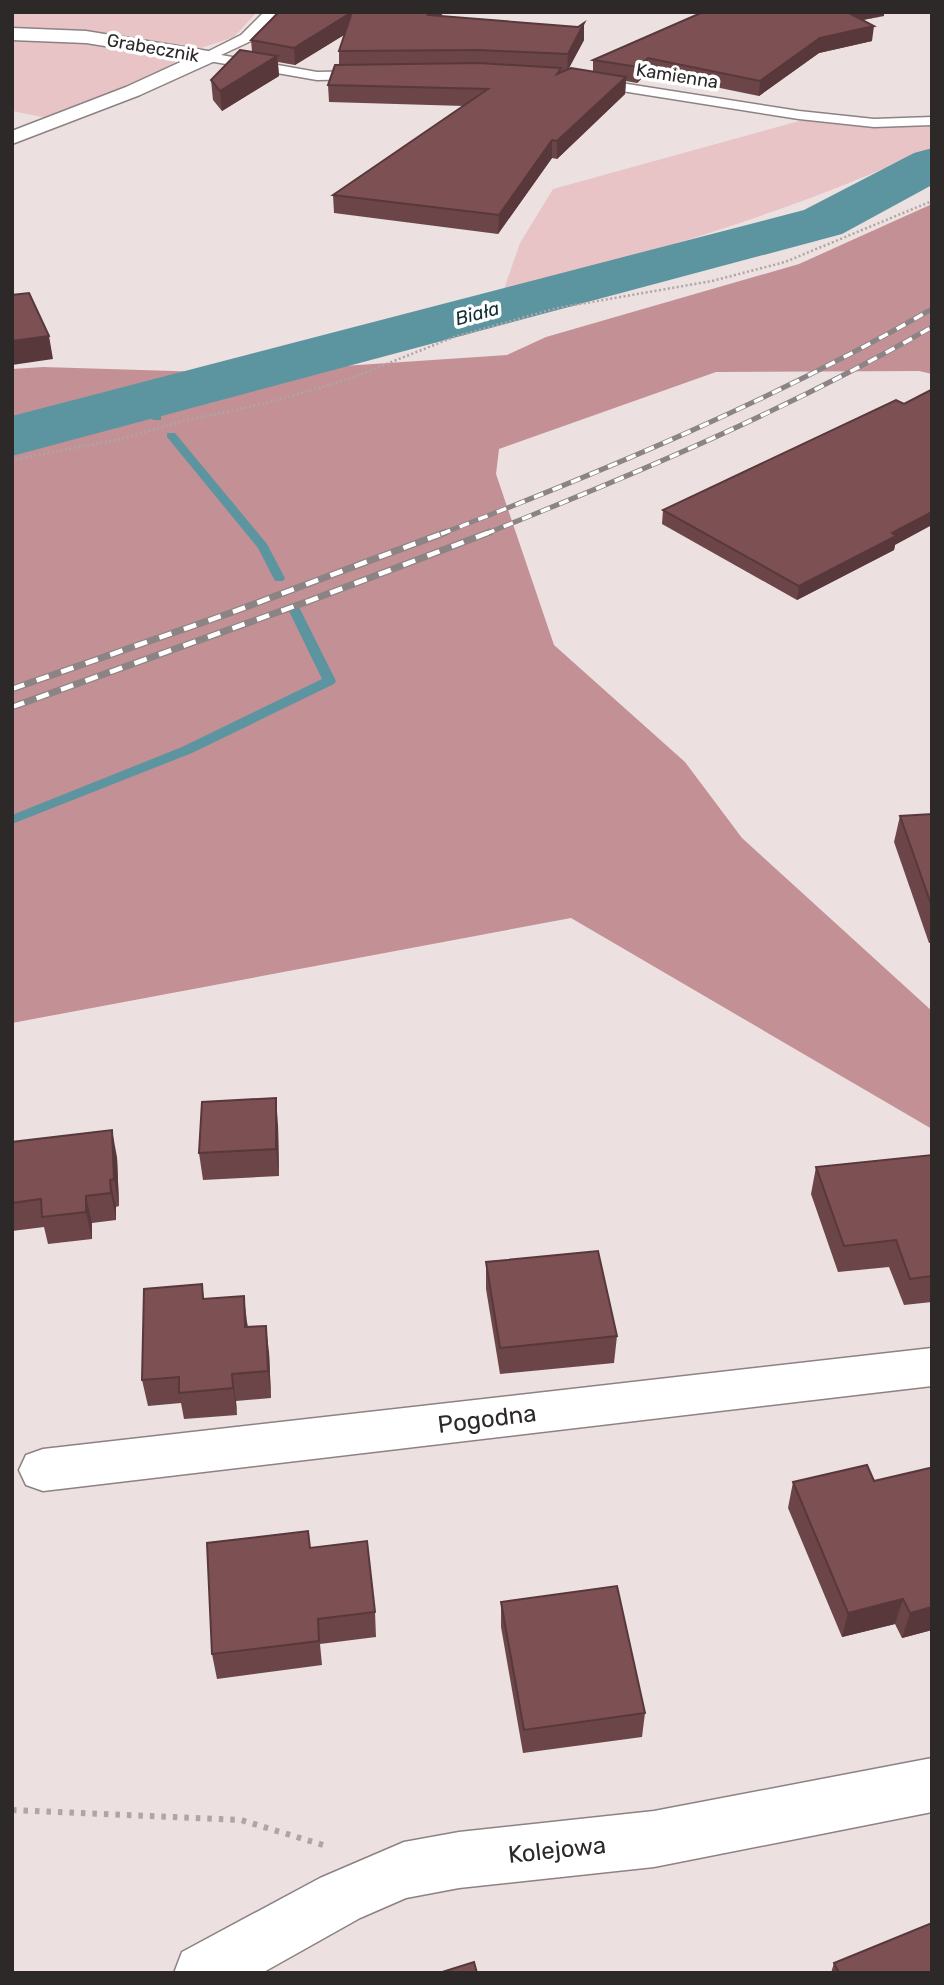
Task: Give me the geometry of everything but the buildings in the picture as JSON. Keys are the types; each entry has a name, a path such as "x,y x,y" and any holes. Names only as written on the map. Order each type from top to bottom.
{"street":[{"name":"Grabecznik","path":"12,34 86,37 208,57"},
{"name":"Grabecznik","path":"12,138 133,91 208,57"},
{"name":"Pogodna","path":"43,1470 932,1367"},
{"name":"Kolejowa","path":"203,1973 340,1898 404,1870 459,1860 654,1839 932,1785"}],"lane":[{"path":"208,57 246,38 271,12"},
{"path":"208,57 317,75 387,75"},
{"name":"Kamienna","path":"571,79 799,115 874,123 932,121"}],"path":[{"path":"12,460 121,439 183,421 267,403 349,379 454,337 557,308 712,281 785,262 932,201"},
{"path":"12,1810 241,1820 329,1847"}],"shaded area":[{"path":"12,12 257,12 234,37 198,49 92,34 12,30"},
{"path":"12,37 52,38 171,54 180,59 178,66 161,74 47,118 12,111"},
{"path":"803,120 932,126 932,147 827,192 774,211 612,262 503,292 520,243 553,189"},
{"path":"932,204 932,374 919,371 716,372 499,449 496,474 554,645 685,762 742,838 932,1011 932,1129 571,918 12,1023 12,369 43,367 239,373 507,355 546,337 799,264"}],"waterway":[{"name":"Biała","path":"12,436 823,222 932,164"},
{"path":"143,402 157,418"},
{"path":"171,435 263,547 279,578"},
{"path":"12,820 187,750 329,681 293,607"}],"railway":[{"path":"441,534 691,431 813,373 932,309"},
{"path":"488,533 712,438 823,385 932,327"},
{"path":"12,689 230,613 446,532"},
{"path":"12,707 309,601 488,533"}]}
